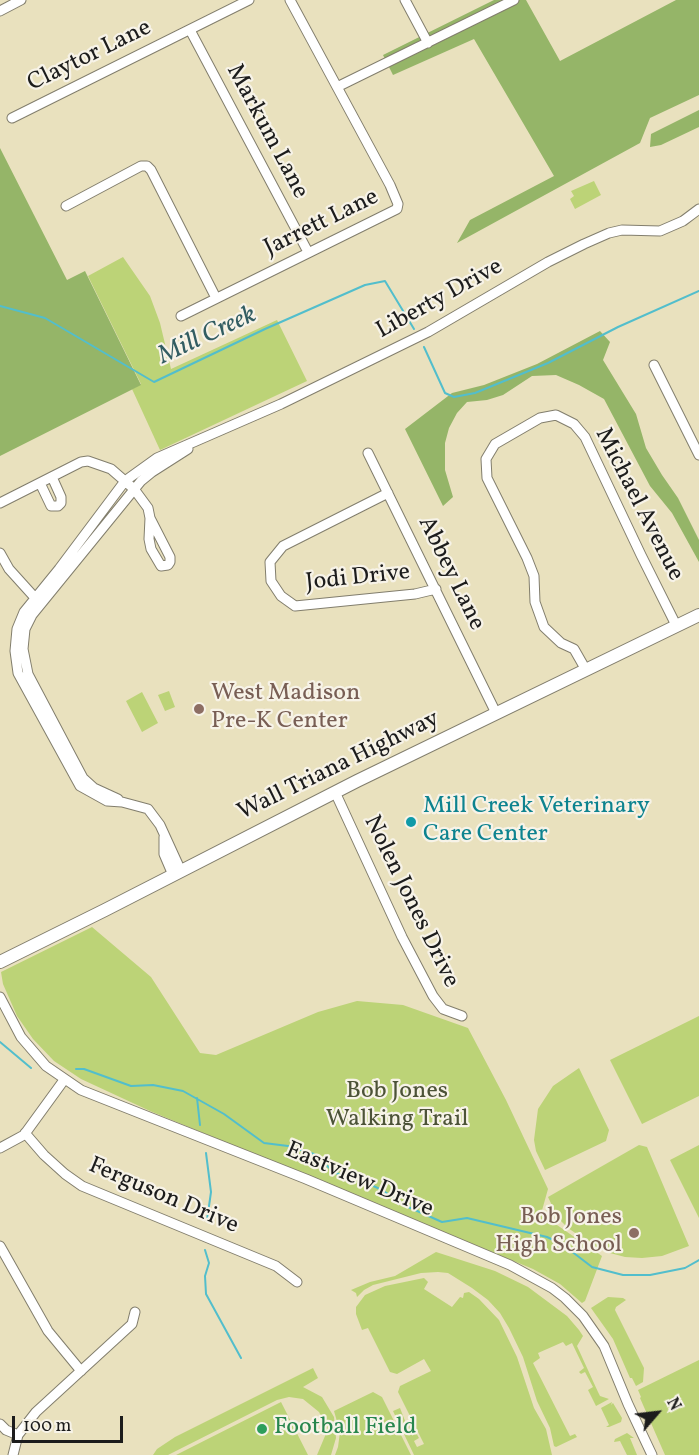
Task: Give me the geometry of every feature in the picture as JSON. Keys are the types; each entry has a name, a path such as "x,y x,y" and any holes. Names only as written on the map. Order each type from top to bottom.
{"main road":[{"name":"Wall Triana Highway","path":"0,962 335,792 699,615"}],"street":[{"path":"0,11 21,0"},
{"name":"Claytor Lane","path":"12,117 249,0"},
{"name":"Jarrett Lane","path":"181,316 397,209 398,204 290,0"},
{"path":"405,0 428,43"},
{"path":"337,87 514,0"},
{"name":"Markum Lane","path":"190,30 308,252"},
{"path":"66,206 141,166 147,166 216,298"},
{"name":"Liberty Drive","path":"38,601 125,481 157,458 281,404 428,332 548,262 584,244 622,230 660,231 683,221 699,209"},
{"path":"654,365 699,455"},
{"name":"Michael Avenue","path":"586,670 574,649 561,643 544,627 535,602 534,576 531,567 487,478 486,459 495,444 540,418 556,415 574,424 585,437 640,555 676,625"},
{"name":"Liberty Drive","path":"177,873 164,854 164,834 156,818 148,809 122,802 107,801 80,786 18,673 15,651 17,629 24,612 38,601 134,489 152,472 200,441"},
{"name":"Abbey Lane","path":"368,453 496,713"},
{"path":"0,503 81,462 88,461 111,469 134,489 148,508 150,518"},
{"path":"40,483 51,506 58,506 62,503 61,497 52,477"},
{"name":"Jodi Drive","path":"388,493 283,546 270,562 271,581 281,596 295,606 415,594 436,589"},
{"path":"0,553 9,569 38,601"},
{"name":"Nolen Jones Drive","path":"335,792 402,937 433,996 443,1009 462,1016"},
{"name":"Eastview Drive","path":"0,997 21,1037 46,1066 81,1090 306,1179 488,1256 552,1288 566,1298 594,1330 604,1346 627,1404 652,1455"},
{"path":"0,1148 25,1133 64,1080"},
{"name":"Ferguson Drive","path":"25,1133 51,1162 82,1185 276,1266 297,1282"},
{"path":"0,1246 48,1331 81,1371"},
{"path":"13,1455 18,1435 36,1412 132,1324 135,1312"},
{"path":"0,1424 6,1430 18,1435"}],"green space":[{"path":"494,0 526,0 560,61 676,0 699,0 699,95 650,118 640,143 457,243 470,220 554,176 474,39 393,75 383,55"},
{"path":"699,110 699,127 661,145 650,147 651,134"},
{"path":"0,148 67,280 85,271 141,385 0,456"},
{"path":"594,181 601,195 575,209 570,199 574,196 571,191"},
{"path":"123,257 150,296 160,323 171,369 277,320 307,381 160,450 132,389 141,384 88,276"},
{"path":"600,331 610,342 603,360 636,414 646,448 678,498 699,540 699,562 672,513 650,486 604,399 579,385 556,375 532,376 503,395 487,400 467,402 457,413 449,428 445,443 445,470 453,497 443,506 405,429 452,393 484,385 537,364"},
{"path":"169,691 175,707 165,711 158,695"},
{"path":"142,692 158,723 142,732 126,701"},
{"name":"Bob Jones Walking Trail","path":"92,927 151,977 200,1053 216,1055 318,1012 357,1001 403,1005 468,1028 506,1100 548,1189 541,1214 602,1256 585,1301 582,1303 560,1284 533,1269 150,1111 81,1079 54,1061 33,1039 17,1016 3,984 1,972"},
{"path":"699,1016 699,1096 642,1124 610,1060"},
{"path":"579,1068 609,1130 606,1141 545,1170 536,1151 534,1140 538,1109 553,1086"},
{"path":"639,1145 647,1147 689,1246 662,1256 625,1257 594,1246 558,1218 548,1197"},
{"path":"699,1145 699,1218 670,1160"},
{"path":"436,1252 495,1271 528,1287 567,1316 579,1330 583,1336 577,1346 600,1396 609,1399 596,1406 588,1390 593,1387 585,1372 581,1374 579,1372 584,1368 572,1343 566,1346 563,1342 538,1353 540,1358 533,1363 570,1436 575,1434 577,1437 554,1446 550,1428 537,1401 523,1357 509,1328 500,1313 488,1300 472,1288 448,1273 438,1272 421,1273 373,1285 357,1297 356,1293 351,1290 370,1282 395,1276"},
{"path":"424,1278 428,1282 424,1289 452,1307 460,1297 463,1298 464,1293 469,1292 499,1320 517,1357 534,1408 546,1429 552,1455 414,1455 393,1411 400,1408 407,1426 411,1424 419,1438 414,1441 417,1447 424,1444 398,1392 400,1386 431,1371 424,1359 397,1374 390,1372 368,1328 362,1330 356,1307 365,1295 385,1286"},
{"path":"608,1297 626,1300 615,1310 644,1368 643,1382 636,1386 630,1378 613,1339 591,1308"},
{"path":"699,1360 699,1455 665,1455 638,1390"},
{"path":"313,1368 318,1378 303,1387 322,1397 334,1417 336,1438 331,1455 317,1455 325,1436 323,1420 319,1412 303,1399 289,1397 277,1400 168,1455 153,1455 157,1449 175,1437"},
{"path":"373,1392 382,1397 411,1455 335,1455 340,1432 334,1411"},
{"name":"Football Field","path":"281,1402 308,1455 176,1455"},
{"path":"612,1402 611,1405 613,1403 622,1418 621,1422 606,1427 609,1425 601,1408"},
{"path":"627,1433 634,1438 630,1438 637,1455 627,1455 620,1441 614,1442 615,1439"}],"waterway":[{"name":"Mill Creek","path":"0,306 45,318 154,382 365,285 385,281 414,329"},
{"name":"Mill Creek","path":"424,347 445,393 454,397 475,393 548,363 618,327 699,291"},
{"path":"0,1042 31,1068"},
{"path":"76,1069 84,1069 131,1086 153,1085 183,1091 224,1114 264,1143 288,1146 314,1154 335,1173 356,1178 382,1190 406,1206 442,1222 467,1218 547,1237 562,1244 592,1267 623,1275 650,1275 685,1268 699,1260"},
{"path":"197,1098 200,1125"},
{"path":"206,1153 211,1192 207,1220"},
{"path":"205,1250 209,1263 205,1276 206,1294 241,1358"}],"place":[{"name":"West Madison Pre-K Center","path":"199,709"},
{"name":"Mill Creek Veterinary Care Center","path":"411,822"},
{"name":"Bob Jones High School","path":"634,1233"},
{"name":"Football Field","path":"262,1429"}]}
